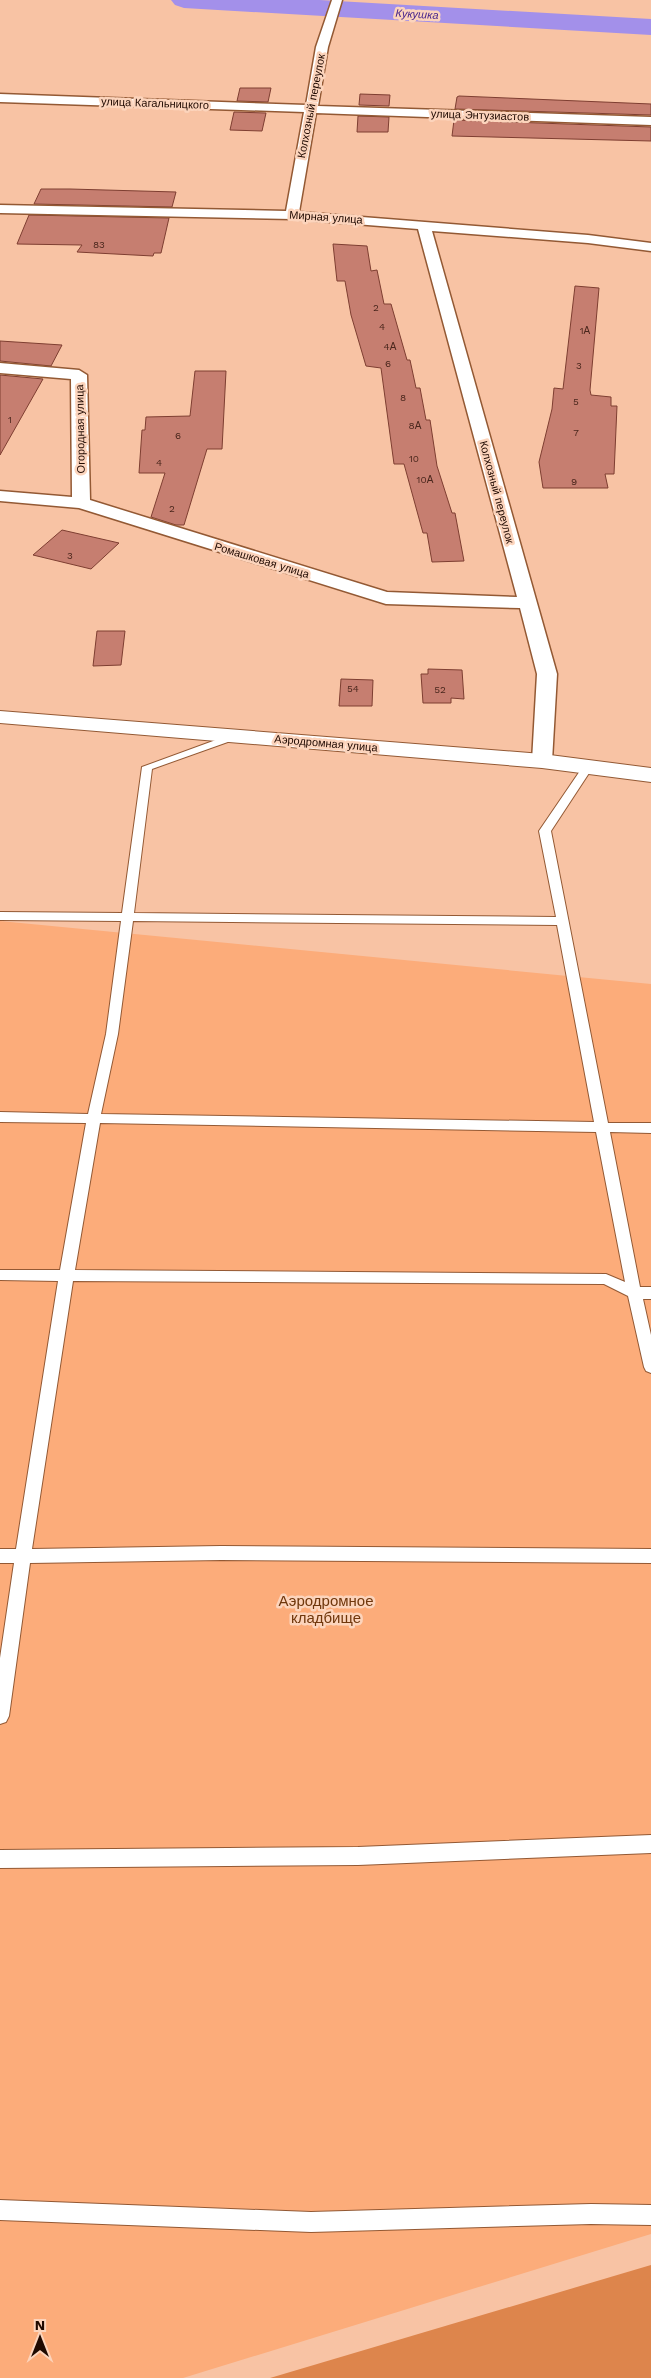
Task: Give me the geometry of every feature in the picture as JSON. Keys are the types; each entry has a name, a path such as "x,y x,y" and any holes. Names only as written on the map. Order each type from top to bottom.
{"street":[{"name":"Колхозный переулок","path":"292,215 309,108 322,48 337,0"},
{"name":"улица Кагальницкого","path":"0,98 309,108"},
{"name":"улица Энтузиастов","path":"309,108 651,121"},
{"name":"Мирная улица","path":"0,209 292,215 588,238 651,247"},
{"name":"Колхозный переулок","path":"424,225 547,674 542,761"},
{"name":"Огородная улица","path":"0,368 79,375 81,504"},
{"name":"Ромашковая улица","path":"0,496 81,504 386,598 528,603"},
{"name":"Аэродромная улица","path":"0,717 542,761 651,775"}],"lane":[{"path":"0,1716 66,1276 94,1118 112,1034 147,767 235,736"},
{"path":"588,767 545,831 634,1293 651,1367"},
{"path":"0,916 563,921"},
{"path":"0,1117 651,1128"},
{"path":"0,1275 606,1279 634,1293 651,1293"},
{"path":"0,1556 221,1554 651,1556"},
{"path":"0,1859 358,1856 651,1844"},
{"path":"0,2210 311,2222 591,2214 651,2215"}],"green space":[{"name":"Аэродромное кладбище","path":"0,921 651,984 651,2234 183,2378 0,2378"}],"shaded area":[{"path":"651,2265 651,2378 270,2378"}],"building":[{"path":"240,88 271,88 268,102 237,101"},
{"path":"360,94 390,95 389,106 359,105"},
{"path":"457,97 651,104 651,115 455,109"},
{"path":"234,112 266,113 262,131 230,130"},
{"path":"358,116 389,117 388,132 357,132"},
{"path":"454,120 651,127 651,141 452,136"},
{"path":"41,189 176,192 172,207 34,204"},
{"path":"29,215 169,218 161,253 154,253 153,256 77,252 82,245 17,244"},
{"path":"333,244 367,246 371,271 377,270 384,304 391,304 407,360 410,360 416,388 420,388 426,420 430,420 437,466 452,513 455,513 464,561 432,562 427,533 423,533 404,464 394,464 381,368 366,366 351,315 345,281 337,281"},
{"path":"575,286 599,288 590,390 591,395 611,397 611,406 617,406 614,474 605,474 608,488 543,488 539,462 552,409 554,388 563,389"},
{"path":"0,341 62,345 51,366 0,361"},
{"path":"195,371 226,371 222,449 207,449 184,525 176,525 151,517 165,473 139,473 142,430 145,430 146,417 190,416"},
{"path":"0,375 43,379 0,455"},
{"path":"62,530 119,543 91,569 33,555"},
{"path":"97,631 125,631 121,665 93,666"},
{"path":"428,669 462,670 464,699 451,698 451,703 423,703 421,674 428,674"},
{"path":"341,679 373,680 372,706 339,706"}],"waterway":[{"name":"Кукушка","path":"184,0 651,27"}]}
